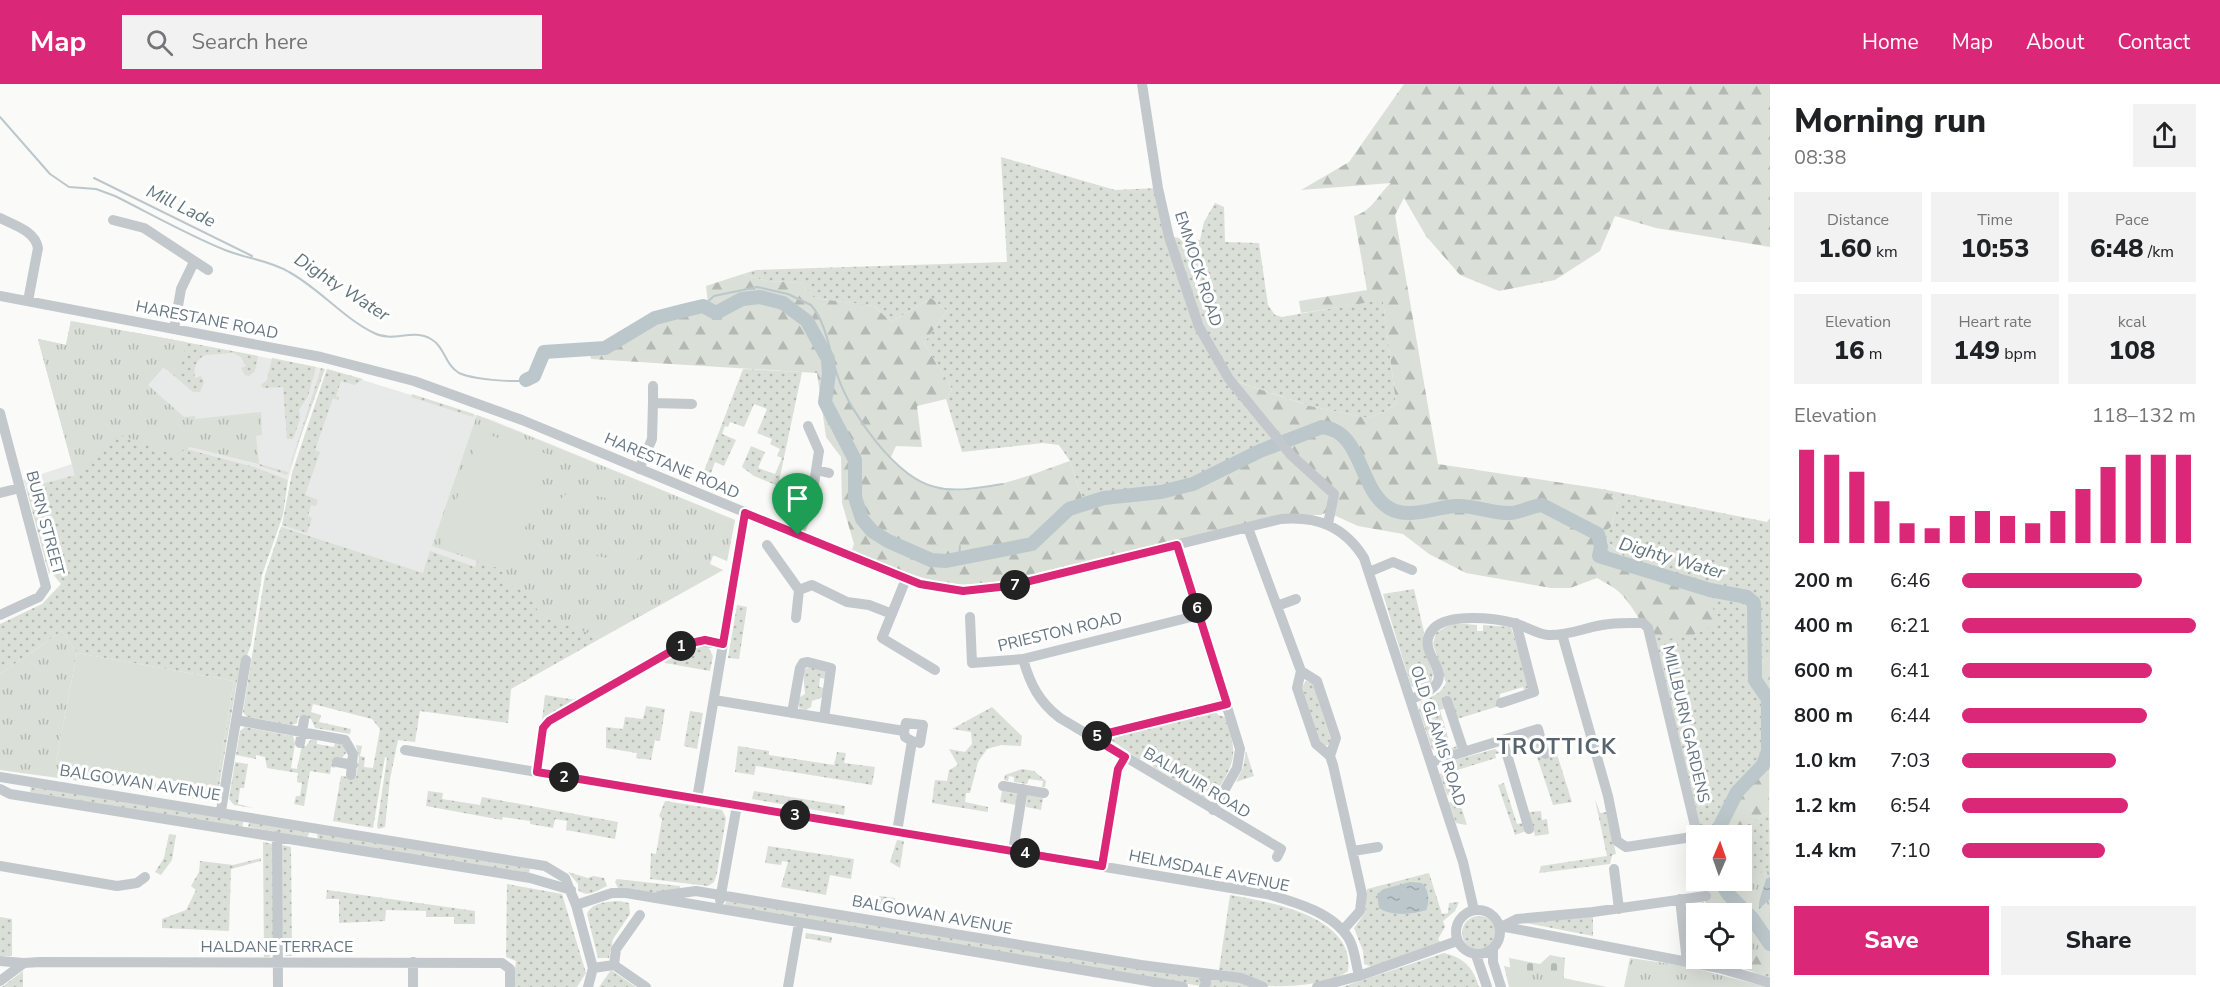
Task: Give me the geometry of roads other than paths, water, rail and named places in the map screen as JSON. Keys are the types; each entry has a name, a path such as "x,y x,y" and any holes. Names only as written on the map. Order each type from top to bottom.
{"street":[{"name":"EMMOCK ROAD","path":"1142,84 1158,188 1170,237 1199,327 1229,379 1291,455 1334,494 1329,524"},
{"path":"0,218 31,234 37,240 38,248 28,301"},
{"path":"113,220 144,228 208,270"},
{"path":"174,329 181,289 194,262"},
{"name":"HARESTANE ROAD","path":"0,296 331,359 414,381 471,400 906,579 941,589 987,590 1298,518 1329,524"},
{"path":"639,469 652,439 653,386"},
{"path":"653,403 692,404"},
{"name":"BURN STREET","path":"0,413 46,587 39,597 0,615"},
{"path":"798,535 810,508 819,447 808,426"},
{"path":"816,471 829,473"},
{"path":"0,493 20,488"},
{"path":"697,799 745,513"},
{"name":"OLD GLAMIS ROAD","path":"1329,524 1355,544 1369,572 1463,862 1474,910"},
{"path":"1248,528 1301,671 1297,688 1316,744 1330,756"},
{"path":"767,545 799,590 796,618"},
{"path":"1177,545 1240,749 1237,768 1213,810"},
{"path":"1369,572 1394,562 1412,570"},
{"path":"906,579 882,638 935,670"},
{"path":"799,590 805,586 820,587 848,602 869,605 892,614"},
{"path":"1277,606 1296,599"},
{"name":"PRIESTON ROAD","path":"970,616 972,663 1023,659 1199,615"},
{"name":"MILLBURN GARDENS","path":"1411,699 1431,692 1438,684 1438,673 1429,648 1429,638 1432,629 1452,618 1516,623 1546,635 1562,634 1603,624 1643,623 1648,628 1696,830 1692,837 1626,847 1617,841 1608,796 1562,634"},
{"path":"1501,703 1534,692 1516,623"},
{"path":"537,772 543,728 549,721 682,645 705,640 723,644"},
{"name":"BALMUIR ROAD","path":"1023,659 1034,690 1047,708 1281,849 1277,857"},
{"path":"221,811 246,660"},
{"path":"792,713 803,663 826,665 831,668 831,674 824,718"},
{"path":"1301,671 1317,681 1336,738 1330,756 1353,852 1362,903 1355,918 1343,930 1351,941 1359,976"},
{"path":"714,700 904,731"},
{"path":"1447,701 1464,752"},
{"path":"1092,737 1227,704"},
{"path":"236,720 301,737 345,740 353,754 352,770 337,762"},
{"path":"301,737 304,720"},
{"path":"906,723 923,725 920,743 905,737 904,731 906,723"},
{"path":"1431,762 1538,729 1545,754"},
{"path":"897,832 912,741"},
{"path":"1503,741 1529,829"},
{"name":"HELMSDALE AVENUE","path":"405,750 1267,894 1311,910 1329,919 1343,930"},
{"path":"1102,866 1118,769 1125,757"},
{"name":"BALGOWAN AVENUE","path":"0,777 532,863 555,870 565,878 571,891"},
{"path":"28,796 29,782"},
{"path":"1003,786 1044,793"},
{"name":"BALGOWAN AVENUE","path":"0,789 28,796 530,878 557,884 571,891"},
{"path":"1013,851 1023,789"},
{"path":"718,909 737,805"},
{"path":"244,830 247,816"},
{"path":"312,842 315,827"},
{"path":"278,836 278,987"},
{"path":"1353,852 1378,846"},
{"path":"530,878 533,870 532,863"},
{"path":"0,866 117,886 138,883 145,877"},
{"path":"1614,868 1619,909"},
{"path":"571,891 593,968 588,987"},
{"name":"BALGOWAN AVENUE","path":"655,897 696,891 1203,975 1241,978 1263,987"},
{"name":"BALGOWAN AVENUE","path":"576,905 612,893 655,897 1183,987"},
{"path":"1501,926 1517,919 1619,909 1706,896"},
{"path":"1680,899 1686,953"},
{"path":"1493,950 1476,955 1462,948 1457,941 1456,926 1460,918 1474,910 1490,913 1501,926 1686,962"},
{"path":"614,965 616,949 640,915"},
{"path":"788,987 799,923"},
{"path":"1501,926 1500,939 1493,950 1493,962 1501,987"},
{"path":"1317,987 1359,976 1457,941"},
{"path":"1476,955 1487,987"},
{"name":"HALDANE TERRACE","path":"0,961 24,963 278,961 502,963 510,969 510,987"},
{"path":"412,962 412,987"},
{"path":"0,981 24,963"},
{"path":"593,968 614,965 646,987"},
{"path":"1715,969 1770,983"},
{"path":"1203,975 1206,983 1204,987"}],"water":[{"path":"1770,877 1770,899 1759,909 1766,879"},
{"path":"1410,882 1422,883 1426,889 1428,903 1426,910 1402,914 1379,908 1377,894 1384,889"}],"waterway":[{"name":"Dighty Water","path":"0,117 50,174 69,187 96,189 115,196 211,244 281,268 311,287 352,320 381,336 417,335 431,339 436,342 454,370 459,373 492,380 526,380"},
{"name":"Mill Lade","path":"94,178 252,256"},
{"name":"Dighty Water","path":"703,306 714,296 757,287 788,294 811,305 821,321 844,392 864,425 890,458 920,481 943,489 978,488 1003,484"},
{"name":"Dighty Water","path":"526,380 534,376 544,352 605,348 655,318 703,306 716,313 742,299 760,297 783,303 807,321 828,359 829,374 825,402 855,460 855,497 862,519 872,531 888,541 931,560 946,561 1032,544 1069,509 1104,498 1161,492 1193,484 1260,451 1322,427 1335,431 1345,439 1353,449 1371,488 1389,508 1397,511 1413,513 1463,506 1511,513 1542,505 1598,534 1601,547 1599,556 1710,590 1747,597 1754,603 1755,680 1768,699 1768,751 1763,765 1737,792 1720,825"},
{"name":"Dighty Water","path":"959,558 960,546"},
{"name":"Dighty Water","path":"1726,891 1752,918 1770,944"}],"district":[{"name":"TROTTICK","path":"1557,747"}]}
